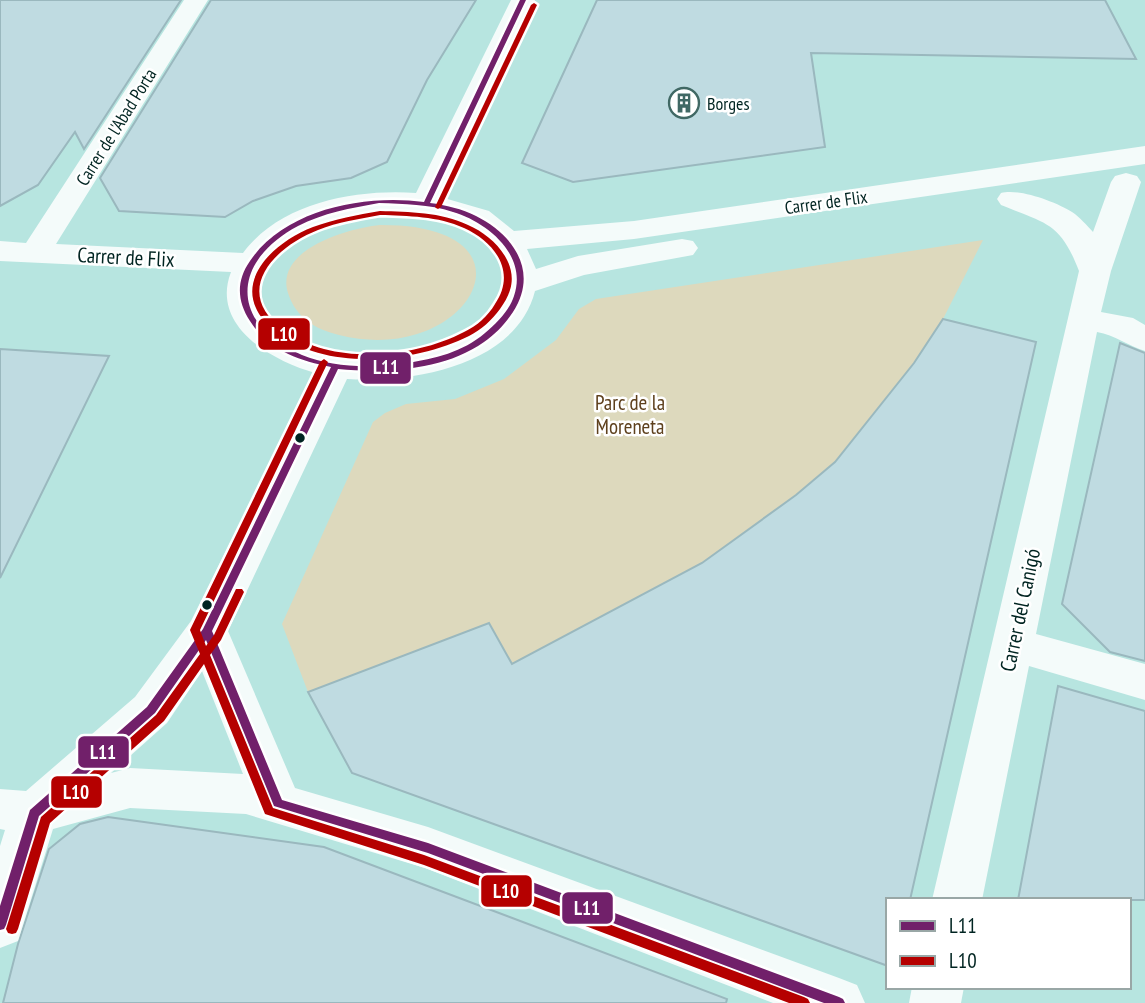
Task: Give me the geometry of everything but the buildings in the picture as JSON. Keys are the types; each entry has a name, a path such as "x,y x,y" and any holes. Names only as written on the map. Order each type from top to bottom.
{"street":[{"name":"Carrer de l'Abad Porta","path":"35,253 196,0"},
{"path":"427,202 523,0"},
{"name":"Carrer de Flix","path":"507,241 634,230 1145,155"},
{"name":"Carrer de Flix","path":"520,285 578,266 668,250 1135,180"},
{"name":"Carrer del Canigó","path":"957,898 1083,319 1095,271 1135,180"},
{"path":"1012,199 1062,219 1083,240 1095,271"},
{"path":"379,201 427,202 472,216 507,241 520,266 520,285 514,304 491,331 445,356 390,369 335,367 301,358 272,343 252,323 242,295 245,274 274,237 296,223 352,204 379,201"},
{"name":"Carrer de Flix","path":"0,251 252,263"},
{"path":"1083,319 1121,326 1145,340"},
{"path":"0,925 17,811 151,710 207,631 335,367"},
{"path":"207,631 278,803"},
{"path":"1012,644 1145,682"},
{"path":"17,811 130,788 246,794 428,848 839,1003"}],"green space":[{"path":"380,225 432,231 463,246 476,268 472,292 454,314 424,332 385,340 339,335 322,329 301,316 288,293 287,278 292,264 303,253 334,236"},
{"name":"Parc de la Moreneta","path":"983,240 943,319 914,363 835,462 796,495 702,563 512,664 489,623 308,692 282,624 373,422 385,413 406,404 455,399 504,379 556,340 579,309 596,299"}],"transit line":[{"name":"L11","path":"427,202 523,0"},
{"name":"L10","path":"438,207 534,5"},
{"name":"L11","path":"379,201 417,203 455,210 489,226 503,239 517,260 521,284 516,301 501,324 480,341 454,354 426,363 396,367 338,366 312,361 279,346 254,322 243,295 244,279 254,260 279,234 294,225 326,212 379,201"},
{"name":"L10","path":"380,213 449,220 480,234 493,245 503,259 508,272 508,282 505,295 492,315 472,331 449,343 395,355 367,356 319,350 299,343 273,325 260,308 255,290 261,271 274,255 286,244 315,229 380,213"},
{"name":"L10","path":"324,362 195,630 269,811 424,860 804,1003"},
{"name":"L11","path":"335,367 207,631 278,803 428,848 839,1003"},
{"name":"L11","path":"0,925 34,813 151,710 207,631 228,587"},
{"name":"L10","path":"12,929 45,820 160,718 218,637 239,592"}],"place":[{"name":"Borges","path":"684,103"}]}
